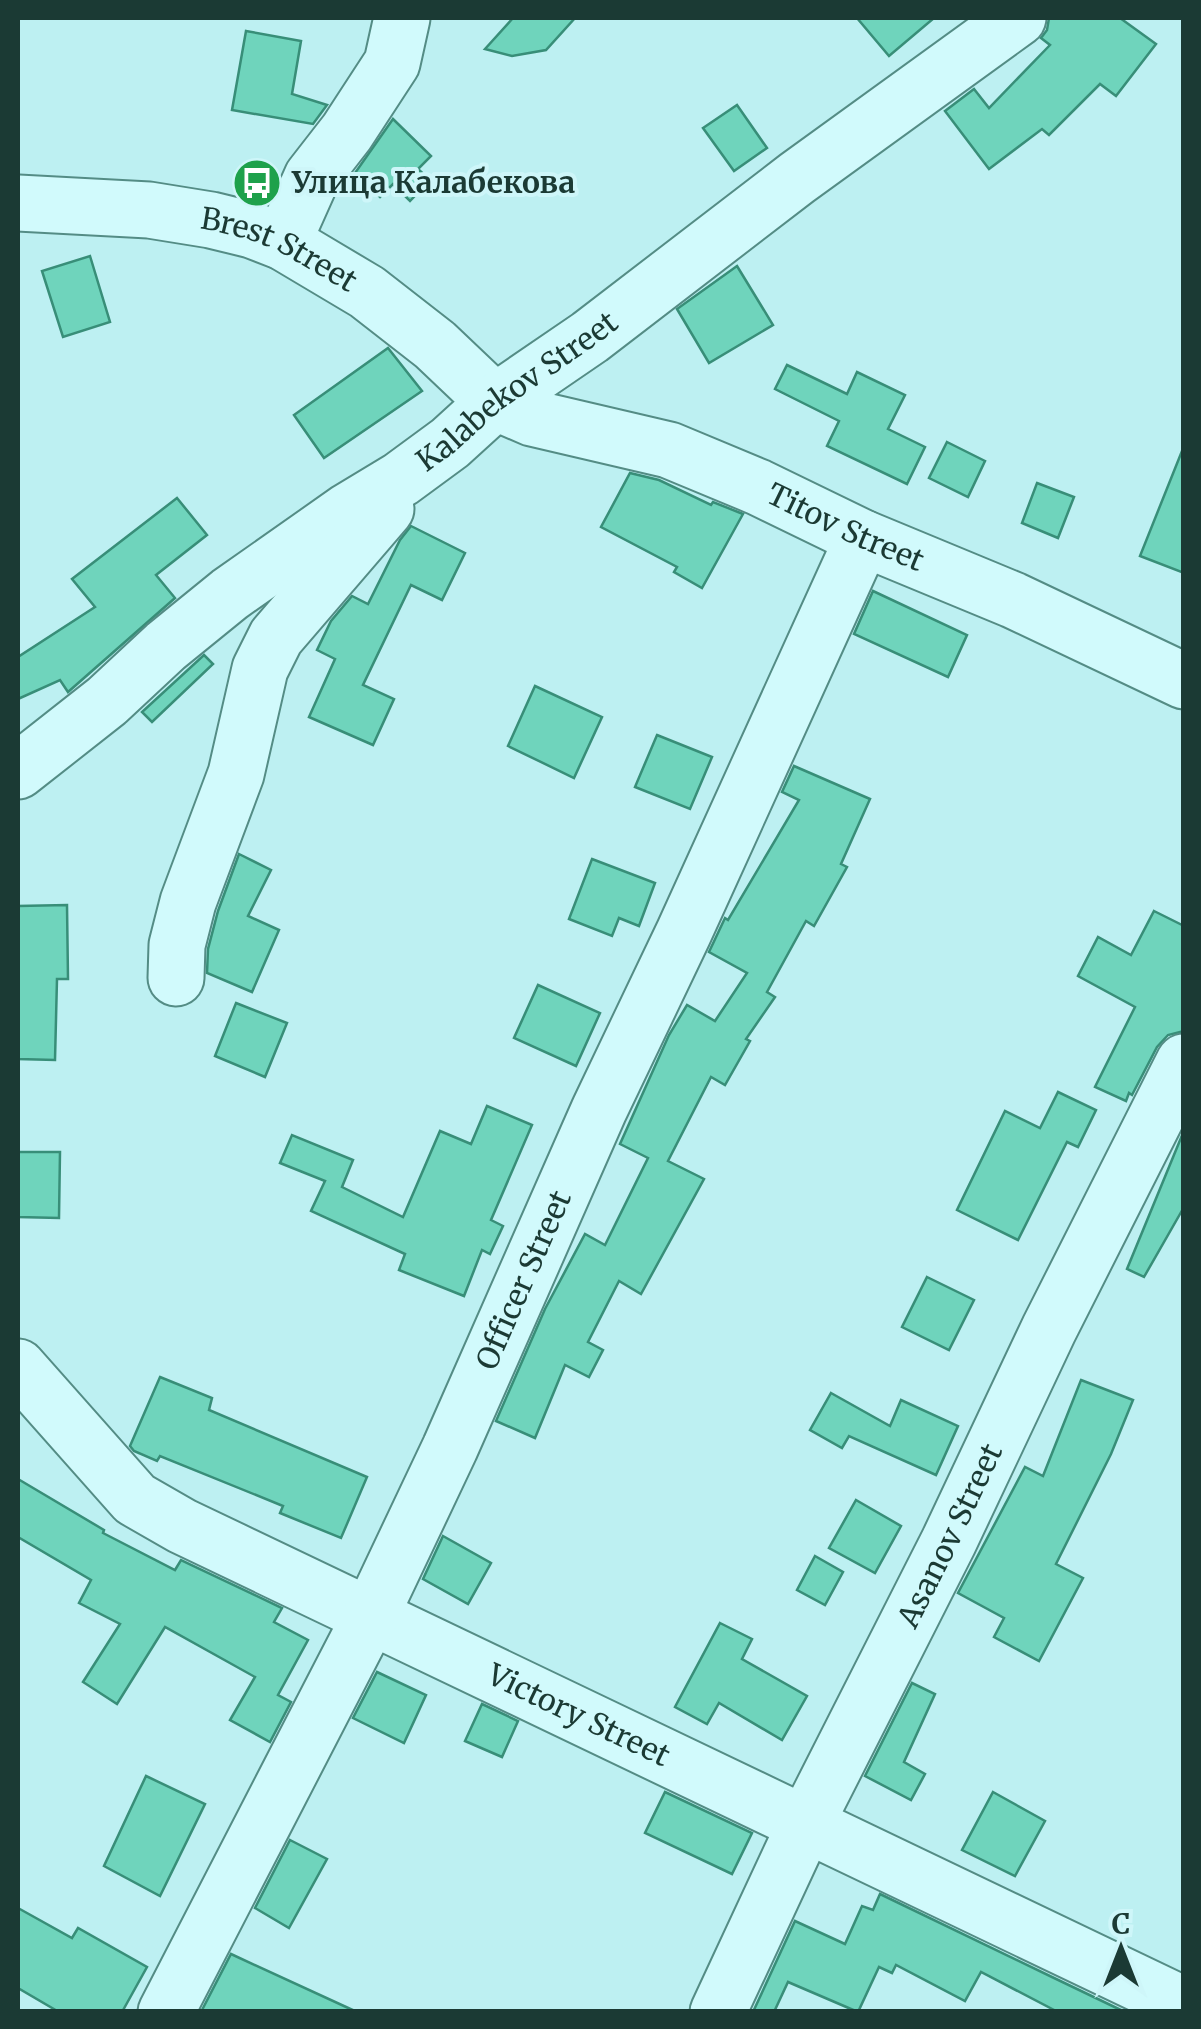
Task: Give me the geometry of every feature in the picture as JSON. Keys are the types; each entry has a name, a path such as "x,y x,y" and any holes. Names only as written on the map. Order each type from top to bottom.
{"street":[{"path":"283,242 312,177 392,63 402,18"},
{"name":"Kalabekov Street","path":"18,771 107,701 230,594 348,510 402,479 496,402 590,337 798,178 1018,18"},
{"name":"Brest Street","path":"18,203 149,210 252,230 283,242 367,292 434,344 496,402"},
{"name":"Titov Street","path":"496,402 532,418 669,450 863,538 1014,600 1184,680"},
{"path":"176,978 177,945 188,902 236,774 260,669 276,637 380,518 402,479"},
{"name":"Officer Street","path":"166,2012 370,1616 450,1448 598,1110 684,932 863,538"},
{"name":"Asanov Street","path":"718,2012 806,1822 1184,1062"},
{"name":"Victory Street","path":"18,1367 135,1499 182,1526 1184,2005"}],"building":[{"path":"513,18 575,18 546,50 512,56 485,49"},
{"path":"857,18 934,18 889,56"},
{"path":"1049,18 1120,18 1156,44 1116,96 1100,84 1049,135 1042,129 989,169 945,111 974,89 989,108 1050,45 1041,38"},
{"path":"246,31 301,41 292,94 327,105 313,124 232,110"},
{"path":"737,105 767,148 734,171 703,128"},
{"path":"393,119 431,156 418,169 430,180 410,201 393,184 380,197 355,173"},
{"path":"90,256 110,322 63,337 42,271"},
{"path":"737,266 773,325 709,363 677,309"},
{"path":"388,348 422,391 324,458 294,415"},
{"path":"787,365 847,394 857,372 905,395 888,429 925,447 907,484 827,446 839,421 775,389"},
{"path":"947,442 985,461 968,497 929,478"},
{"path":"1184,452 1184,573 1140,556"},
{"path":"630,473 659,480 711,505 713,502 743,514 702,588 674,572 677,567 601,527"},
{"path":"1037,483 1074,497 1058,538 1022,523"},
{"path":"177,498 207,535 156,575 175,598 68,692 60,680 18,699 18,657 95,607 72,579"},
{"path":"411,526 465,553 442,600 411,585 363,685 394,699 373,745 309,717 335,659 317,650 331,621 352,596 368,604"},
{"path":"873,591 967,635 948,677 854,634"},
{"path":"204,655 213,664 152,722 142,712"},
{"path":"535,686 602,717 574,778 508,746"},
{"path":"657,735 712,757 690,809 635,787"},
{"path":"794,766 870,799 841,864 847,867 814,926 806,921 767,992 775,997 746,1039 750,1041 725,1085 711,1077 668,1161 704,1179 641,1294 619,1281 588,1342 603,1350 589,1377 565,1365 535,1438 496,1421 545,1309 585,1234 605,1245 648,1158 620,1144 669,1035 687,1005 715,1021 747,973 709,952 725,918 728,920 799,800 782,792"},
{"path":"239,854 271,870 248,916 279,930 252,992 207,973 208,949 218,911"},
{"path":"592,859 655,883 639,926 619,918 612,936 569,919"},
{"path":"67,905 68,979 57,979 55,1060 18,1059 18,906"},
{"path":"1154,911 1184,926 1184,1031 1168,1035 1157,1047 1126,1101 1095,1087 1135,1007 1078,976 1098,937 1131,955"},
{"path":"538,985 600,1013 576,1066 514,1038"},
{"path":"236,1003 287,1023 265,1077 215,1056"},
{"path":"1058,1092 1096,1110 1078,1147 1067,1142 1018,1240 957,1210 1005,1111 1040,1128"},
{"path":"487,1106 532,1125 491,1220 503,1226 490,1254 482,1250 464,1296 399,1270 405,1254 311,1211 325,1181 280,1163 292,1135 353,1160 342,1187 403,1217 440,1131 471,1144"},
{"path":"1183,1133 1184,1207 1144,1277 1127,1269"},
{"path":"18,1152 60,1152 59,1218 18,1217"},
{"path":"927,1277 974,1300 949,1350 902,1327"},
{"path":"160,1377 212,1398 209,1410 367,1477 341,1538 280,1513 283,1506 160,1456 157,1461 134,1451 130,1446"},
{"path":"1081,1380 1133,1400 1111,1454 1056,1564 1083,1578 1039,1661 994,1637 1004,1618 958,1593 1025,1467 1043,1476"},
{"path":"831,1393 890,1426 901,1400 958,1426 936,1475 849,1436 842,1448 810,1430"},
{"path":"18,1479 104,1530 103,1533 175,1570 181,1560 282,1608 274,1622 308,1640 278,1695 291,1702 270,1742 230,1720 255,1677 165,1627 117,1704 83,1682 120,1624 79,1603 91,1580 18,1537"},
{"path":"856,1500 901,1526 875,1573 829,1548"},
{"path":"443,1536 491,1563 468,1604 423,1579"},
{"path":"815,1556 843,1572 825,1605 797,1590"},
{"path":"720,1623 752,1639 742,1659 807,1696 782,1740 719,1703 707,1724 675,1707"},
{"path":"377,1672 426,1695 404,1743 353,1718"},
{"path":"912,1683 935,1694 904,1762 925,1774 911,1800 865,1776"},
{"path":"482,1704 518,1721 502,1757 465,1741"},
{"path":"146,1776 205,1804 160,1896 104,1866"},
{"path":"665,1792 752,1833 732,1874 645,1833"},
{"path":"993,1792 1045,1821 1015,1876 962,1850"},
{"path":"290,1840 327,1859 289,1928 255,1908"},
{"path":"880,1894 1125,2012 1058,2012 981,1972 965,2001 896,1965 892,1973 879,1967 858,2012 788,1982 774,2012 753,2012 795,1921 845,1944 862,1906 873,1910"},
{"path":"18,1908 72,1938 78,1928 147,1967 122,2012 59,2012 18,1988"},
{"path":"231,1954 357,2012 201,2012"}],"place":[{"name":"Улица Калабекова","path":"257,183"}]}
